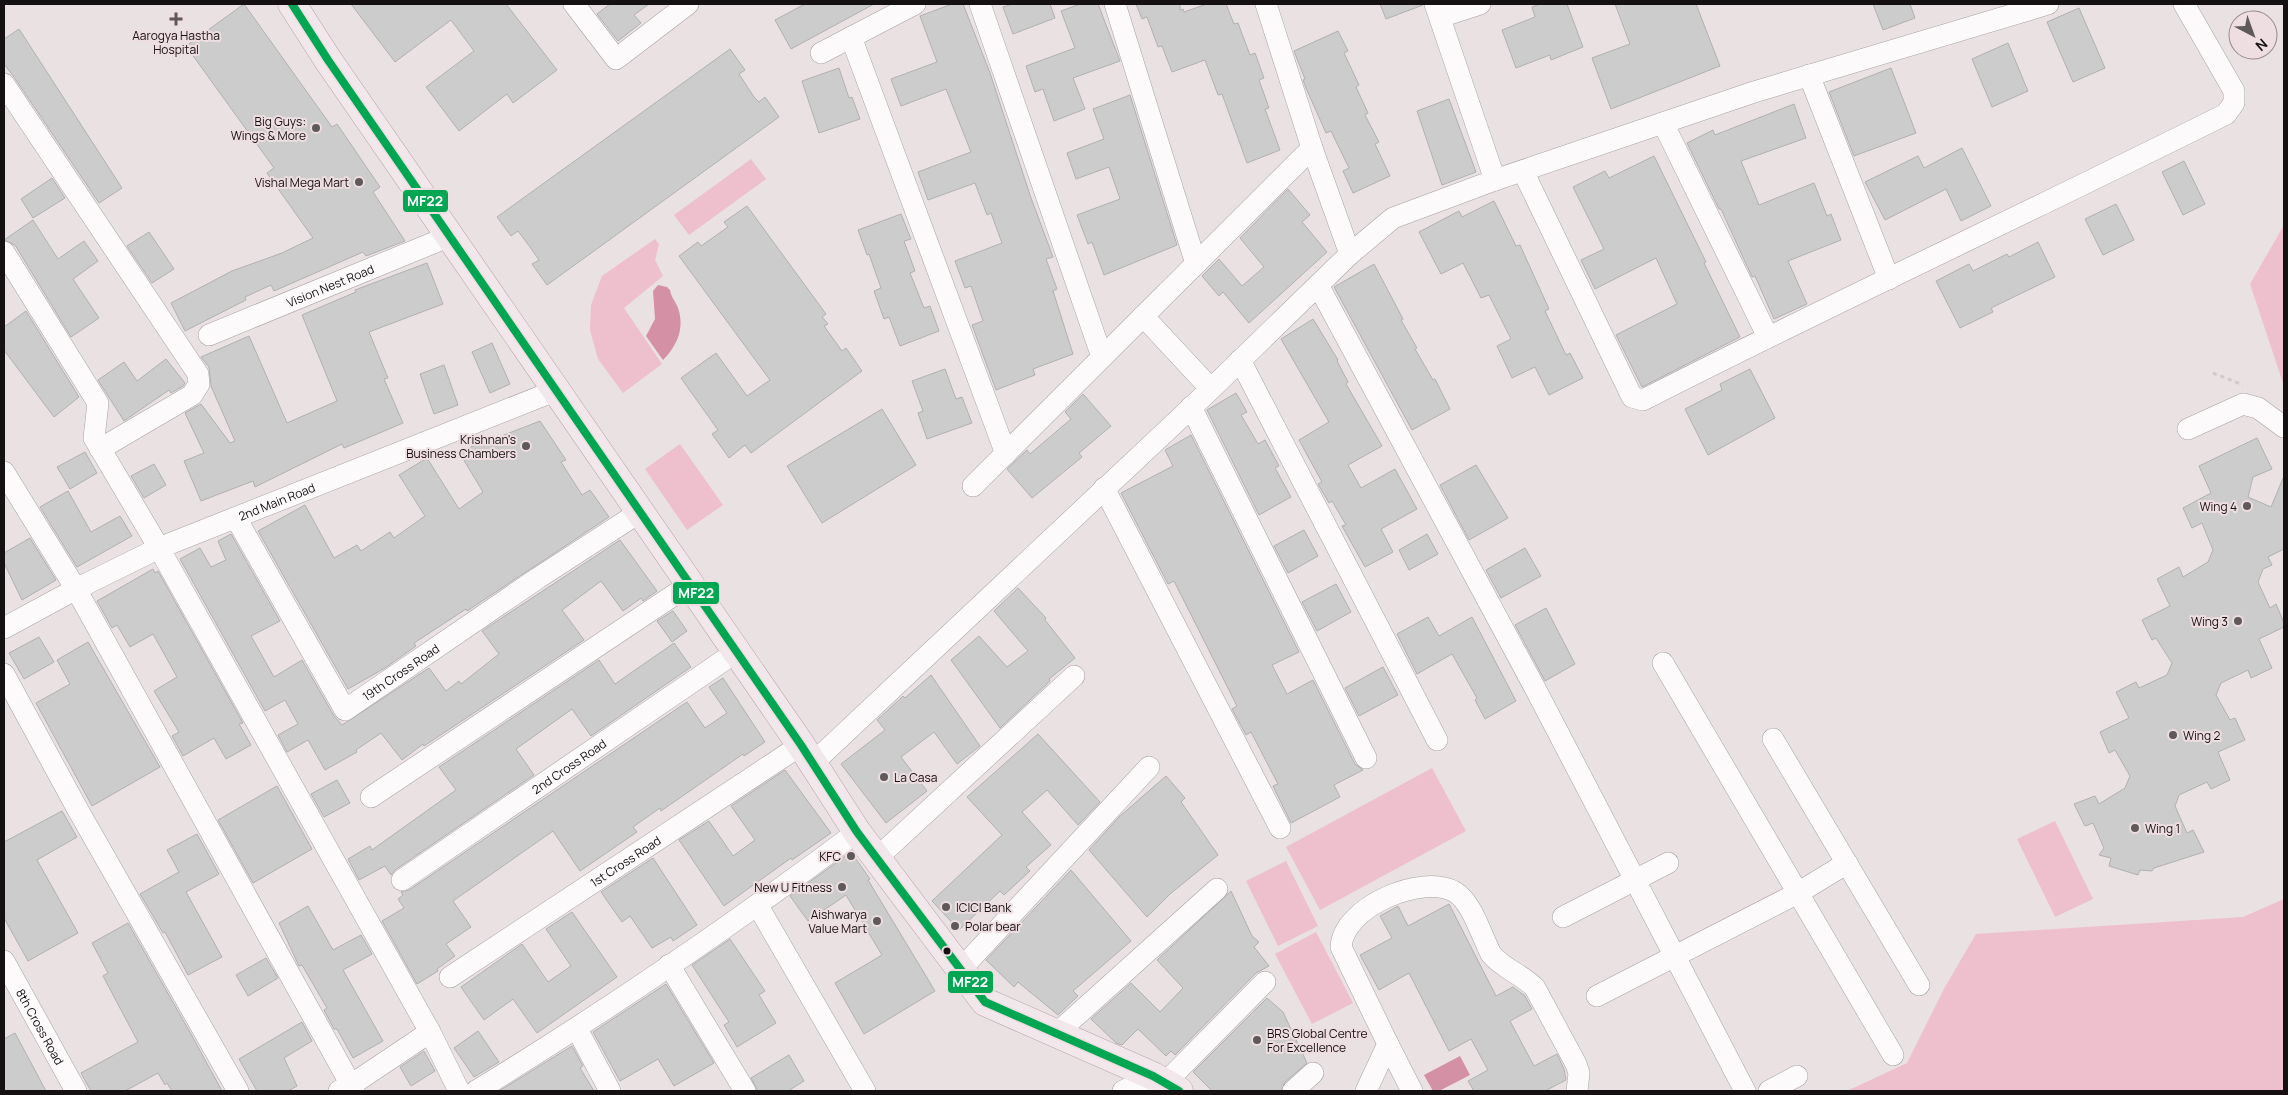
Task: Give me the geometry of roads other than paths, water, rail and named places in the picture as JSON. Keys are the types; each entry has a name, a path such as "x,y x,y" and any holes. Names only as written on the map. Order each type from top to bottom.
{"main road":[{"path":"292,4 328,60 807,754 857,832 985,1002 1165,1084"}],"street":[{"path":"574,4 616,59 688,4"},
{"path":"821,53 915,4"},
{"path":"980,4 1102,357"},
{"path":"1115,4 1196,264"},
{"path":"1266,4 1312,148 1350,254"},
{"path":"1480,4 1437,10 1495,180"},
{"name":"1st Cross Road","path":"450,977 807,754 1104,488 1211,389 1350,254 1392,218 1495,180 1809,75 1967,30 2048,4"},
{"path":"1522,171 1632,397 1643,400 1768,337 2226,114 2234,103 2234,90 2184,4"},
{"path":"851,37 1006,454"},
{"path":"1809,75 1889,279"},
{"path":"4,84 198,374 199,384 192,395 100,449"},
{"path":"1663,123 1768,337"},
{"path":"973,486 1312,148"},
{"name":"Vision Nest Road","path":"209,335 450,236"},
{"path":"4,252 98,403 94,438 159,548 430,1032 459,1091"},
{"path":"1318,285 1635,879 1744,1091"},
{"path":"1143,316 1211,389"},
{"path":"1240,360 1437,740"},
{"name":"2nd Main Road","path":"4,628 76,589 159,548 557,390"},
{"path":"2188,429 2242,404 2258,408 2284,427"},
{"path":"1191,407 1366,758"},
{"path":"4,472 76,589 348,1089 430,1032"},
{"path":"1104,488 1280,828"},
{"name":"19th Cross Road","path":"236,518 345,710 538,578 640,512"},
{"path":"371,797 689,584"},
{"name":"2nd Cross Road","path":"402,880 736,652"},
{"path":"1663,663 1893,1055"},
{"path":"4,674 78,810 238,1091"},
{"path":"877,858 1074,676"},
{"path":"1773,739 1919,985"},
{"path":"960,969 1149,767"},
{"path":"476,1091 577,1029 758,906 857,832"},
{"path":"1563,917 1668,863"},
{"path":"1597,996 1798,893 1847,863"},
{"path":"1412,1091 1342,947 1342,940 1358,916 1371,906 1394,893 1414,888 1437,886 1454,891 1462,898 1496,961 1529,981 1535,988 1576,1064 1578,1091"},
{"path":"1057,1034 1217,889"},
{"path":"758,906 865,1091"},
{"name":"8th Cross Road","path":"4,962 76,1091"},
{"path":"669,965 746,1091"},
{"path":"1123,1091 1165,1084 1265,982"},
{"path":"577,1029 610,1091"},
{"path":"1366,1091 1388,1044"},
{"path":"1293,1091 1313,1073"},
{"path":"1769,1091 1797,1076"}],"place":[{"name":"Aarogya Hastha Hospital","path":"176,19"},
{"name":"Big Guys: Wings & More","path":"316,128"},
{"name":"Vishal Mega Mart","path":"359,182"},
{"name":"Krishnan's Business Chambers","path":"526,446"},
{"name":"Wing 4","path":"2247,506"},
{"name":"Wing 3","path":"2238,621"},
{"name":"Wing 2","path":"2173,735"},
{"name":"La Casa","path":"884,777"},
{"name":"Wing 1","path":"2135,828"},
{"name":"KFC","path":"851,856"},
{"name":"New U Fitness","path":"842,887"},
{"name":"ICICI Bank","path":"946,907"},
{"name":"Aishwarya Value Mart","path":"877,921"},
{"name":"Polar bear","path":"955,926"},
{"name":"BRS Global Centre For Excellence","path":"1257,1040"}]}
